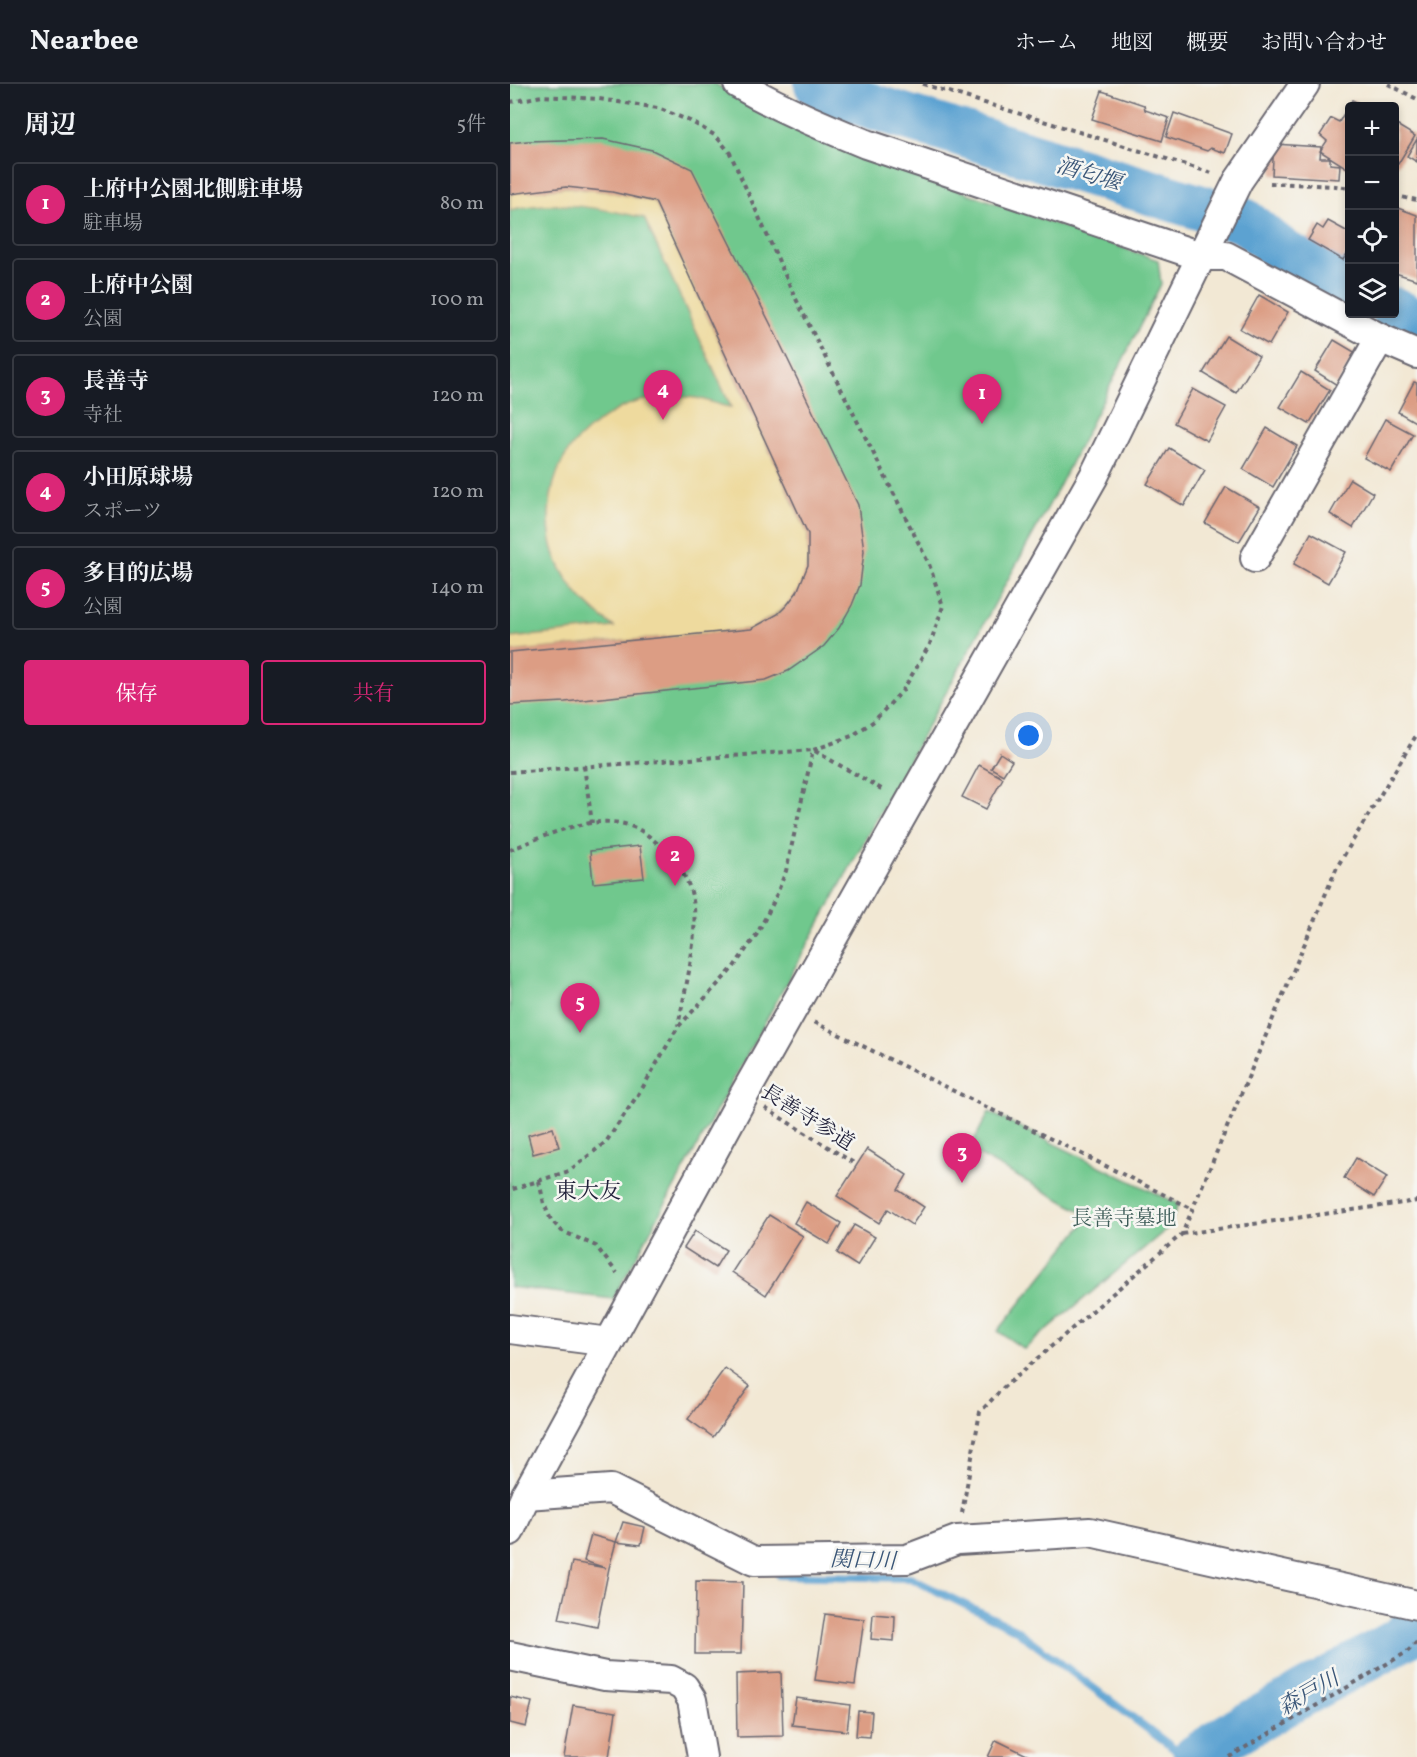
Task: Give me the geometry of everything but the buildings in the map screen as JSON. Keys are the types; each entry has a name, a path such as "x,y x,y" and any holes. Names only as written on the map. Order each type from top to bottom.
{"street":[{"path":"738,84 768,102 819,126 866,144 1200,256 1226,256 1380,338 1417,354"},
{"path":"510,1531 526,1495 744,1095 1094,476 1238,181 1305,84"},
{"path":"1255,558 1380,338"},
{"path":"510,1329 609,1342"},
{"path":"526,1495 610,1489 754,1561 907,1559 957,1540 1090,1532 1417,1605"},
{"path":"510,1656 605,1676 670,1680 684,1687 692,1700 702,1757"}],"path":[{"path":"923,84 1238,181 1345,187"},
{"path":"1388,84 1417,99"},
{"path":"510,102 542,96 600,99 658,108 690,121 716,136 730,153 795,297 929,564 943,606 930,644 903,690 874,721 852,736 813,750 510,772"},
{"path":"1399,197 1417,200"},
{"path":"957,1540 980,1413 1004,1387 1182,1234 1337,867 1417,734"},
{"path":"813,750 908,804"},
{"path":"510,1190 569,1171 606,1142 643,1087 678,1027 733,968 758,934 786,871 813,750"},
{"path":"584,766 592,823"},
{"path":"510,850 560,830 610,821 633,826 674,858 686,879 694,907 687,981 678,1027"},
{"path":"792,1011 1193,1209"},
{"name":"長善寺参道","path":"744,1095 857,1165"},
{"path":"539,1181 550,1220 562,1231 596,1246 634,1297"},
{"path":"1182,1234 1417,1201"},
{"path":"1229,1757 1407,1652 1417,1642"}],"green space":[{"path":"510,84 715,84 827,144 1158,260 1161,284 1060,485 613,1299 510,1287"},
{"name":"長善寺墓地","path":"989,1112 1178,1204 1168,1228 1024,1349 998,1331 1090,1216 969,1150"}],"sand":[{"path":"566,187 612,192 655,202 808,534 807,567 804,579 794,598 771,618 751,629 510,652 510,638 614,627 573,589 556,558 550,534 549,508 558,471 569,450 587,430 622,408 657,398 690,397 731,407 644,218 577,206 543,205 510,210 510,194"}],"waterway":[{"name":"酒匂堰","path":"817,84 835,95 1244,221 1286,254 1345,284"},
{"name":"酒匂堰","path":"1399,313 1417,322"},
{"name":"関口川","path":"779,1575 910,1578 1015,1629 1185,1757"},
{"name":"森戸川","path":"1196,1757 1228,1736 1403,1638 1417,1623"}],"place":[{"name":"小田原球場","path":"663,420"},
{"name":"上府中公園北側駐車場","path":"982,424"},
{"name":"上府中公園","path":"675,886"},
{"name":"多目的広場","path":"580,1033"},
{"name":"長善寺","path":"962,1183"}],"district":[{"name":"東大友","path":"588,1190"}]}
